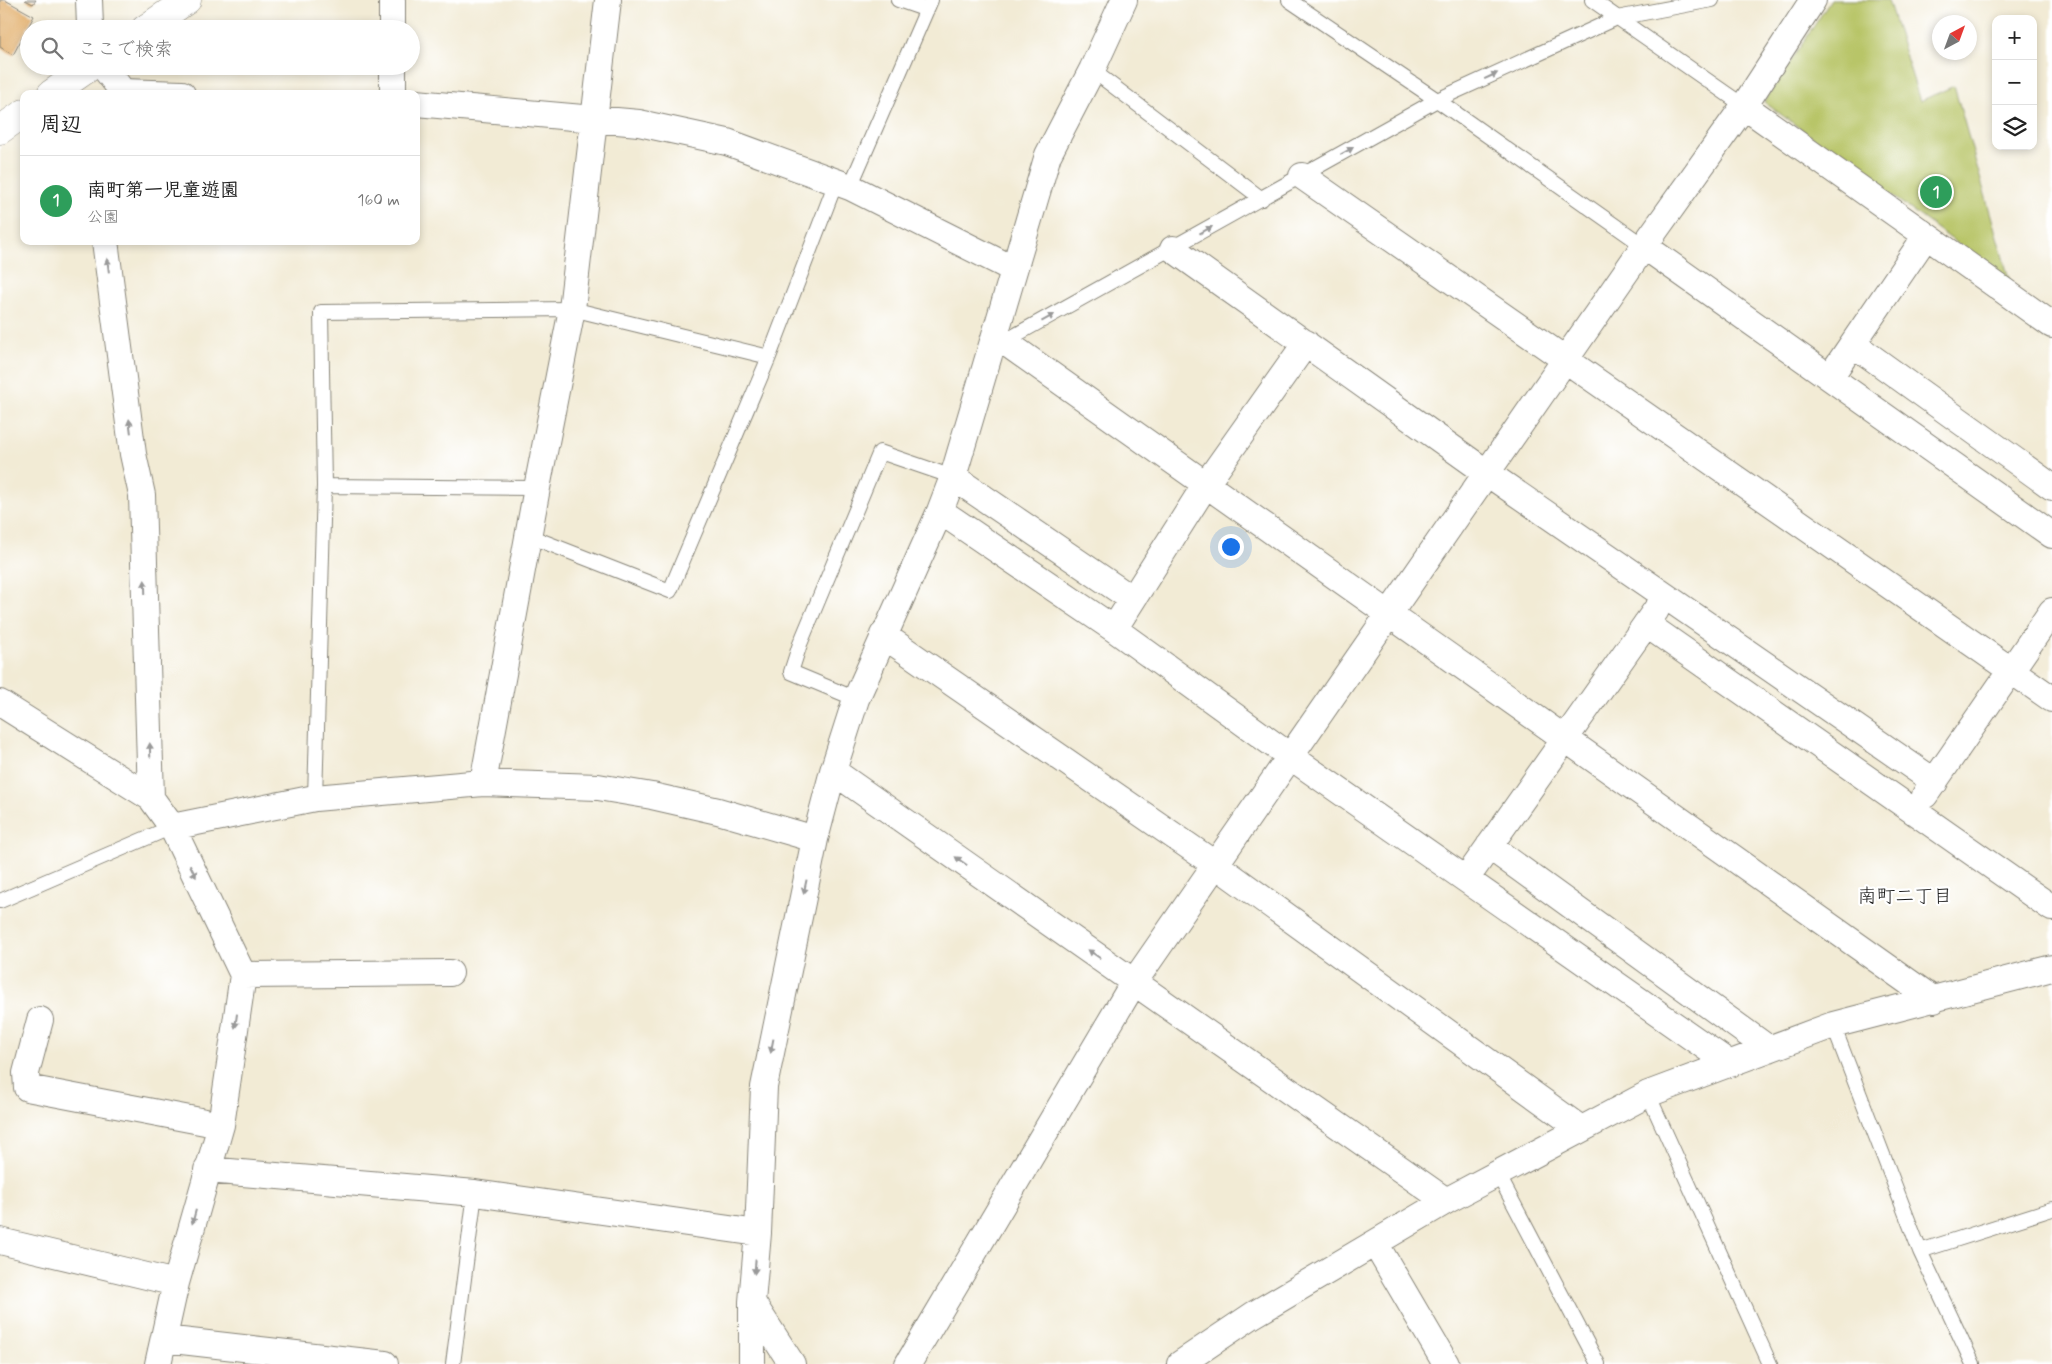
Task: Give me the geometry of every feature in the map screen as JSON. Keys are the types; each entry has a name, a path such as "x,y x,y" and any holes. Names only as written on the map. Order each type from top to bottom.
{"street":[{"path":"89,0 90,20"},
{"path":"158,20 187,0"},
{"path":"392,0 392,20"},
{"path":"483,782 572,309 608,0"},
{"path":"752,1364 752,1302 758,1233 764,1086 815,839 832,771 856,699 940,511 953,477 1000,338 1013,269 1048,154 1092,70 1124,0"},
{"path":"908,1364 1134,982 1644,246 1744,106 1813,0"},
{"path":"110,75 121,90"},
{"path":"393,75 393,90"},
{"path":"420,103 638,123 727,142 843,184 1013,269"},
{"path":"1744,106 2052,325"},
{"path":"0,130 20,116"},
{"path":"1302,176 2052,699"},
{"path":"1830,377 1926,236"},
{"path":"106,245 133,454 142,495 151,798"},
{"path":"1644,246 2052,535"},
{"path":"1174,248 1486,473 1934,782"},
{"path":"1000,338 1934,1000"},
{"path":"1114,629 1206,484 1306,343"},
{"path":"1853,344 2052,487"},
{"path":"953,477 1132,599"},
{"path":"940,511 1114,629 1291,757 1730,1064"},
{"path":"1466,879 1666,596"},
{"path":"1914,812 2052,611"},
{"path":"1646,624 2052,908"},
{"path":"883,635 1216,865 1581,1130"},
{"path":"0,703 151,798 172,827 243,975 221,1125 176,1283 158,1364"},
{"path":"832,771 1446,1201"},
{"path":"172,827 315,798 483,782 598,787 652,796 718,811 815,839"},
{"path":"1489,846 1769,1049"},
{"path":"1180,1364 1254,1315 1446,1201 1648,1094 1832,1025 2052,968"},
{"path":"243,975 450,973"},
{"path":"40,1020 26,1073 27,1088 221,1125"},
{"path":"207,1170 475,1193 758,1233"},
{"path":"0,1241 176,1283"},
{"path":"1375,1244 1446,1364"},
{"path":"752,1302 792,1364"},
{"path":"164,1339 385,1364"}],"lane":[{"path":"529,536 670,591 843,184 929,5 898,0"},
{"path":"1289,0 1437,100 1644,246"},
{"path":"1592,0 1744,106"},
{"path":"1000,338 1174,248 1437,100 1617,18 1712,0"},
{"path":"1092,70 1262,199"},
{"path":"315,798 324,486 321,312 572,309 769,357"},
{"path":"856,699 791,672 800,644 880,452 953,477"},
{"path":"324,486 537,488"},
{"path":"0,901 172,827"},
{"path":"1832,1025 1920,1252 1973,1364"},
{"path":"1648,1094 1770,1364"},
{"path":"1498,1174 1598,1364"},
{"path":"453,1364 475,1193"},
{"path":"1920,1252 2052,1208"}],"green space":[{"path":"1831,0 1888,0 1920,101 1954,86 2010,282 1764,102"}],"building":[{"path":"0,0 5,0 34,16 32,20 20,20 20,42 13,55 0,47"},
{"path":"25,0 36,0 33,4"}],"place":[{"name":"南町第一児童遊園","path":"1936,192"}],"district":[{"name":"南町二丁目","path":"1905,895"}]}
